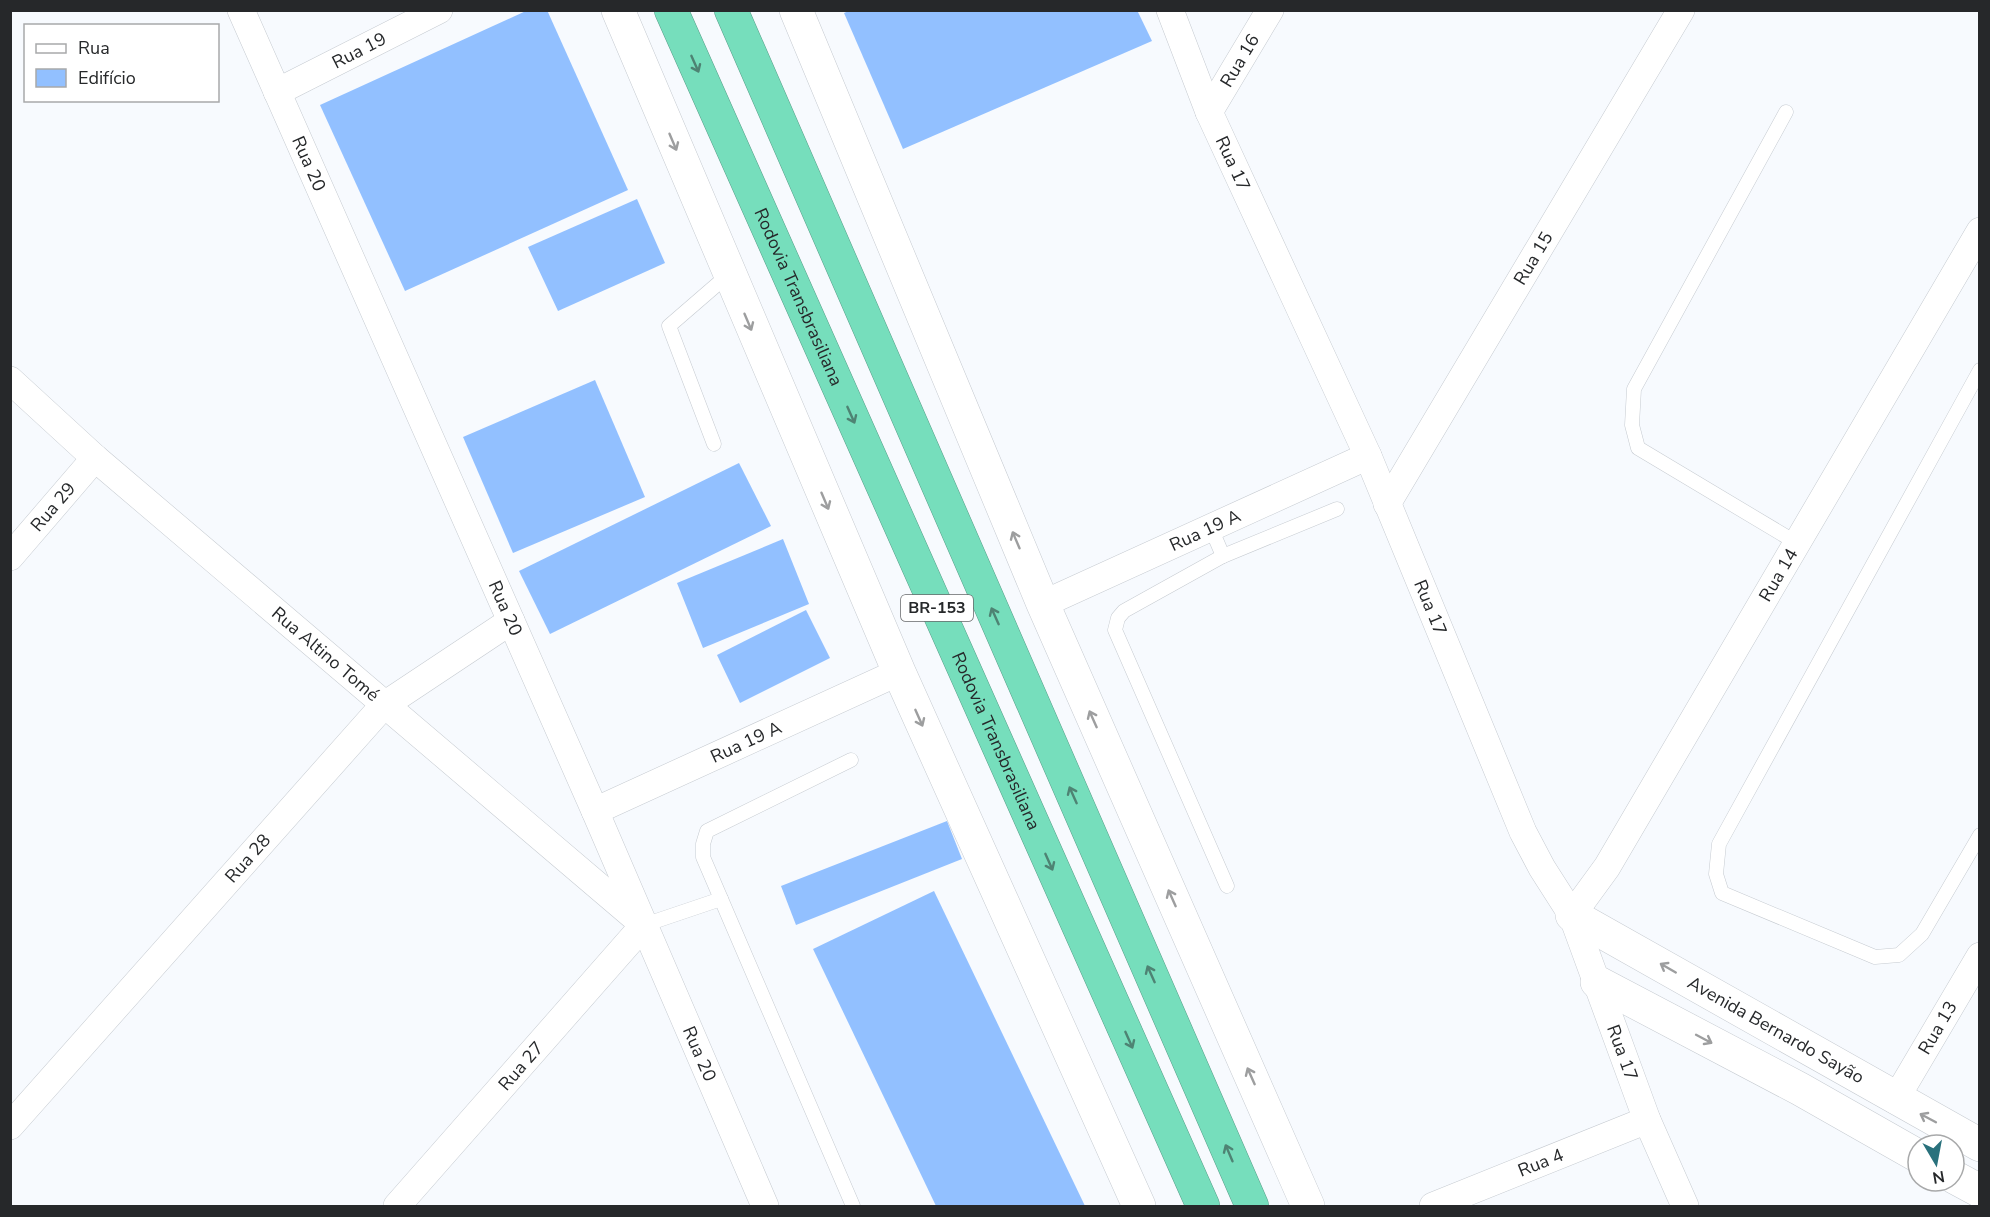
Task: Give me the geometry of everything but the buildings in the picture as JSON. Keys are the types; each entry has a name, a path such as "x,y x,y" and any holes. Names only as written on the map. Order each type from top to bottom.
{"highway":[{"name":"Rodovia Transbrasiliana","path":"671,10 1203,1206"},
{"name":"BR-153","path":"731,10 1252,1206"}],"main road":[{"path":"618,10 728,275 899,672 1139,1206"},
{"path":"796,10 1043,604 1308,1206"},
{"name":"Avenida Bernardo Sayão","path":"1572,915 1895,1100 1980,1145"},
{"path":"1597,982 1800,1089 1906,1149"},
{"path":"1966,1183 1980,1191"}],"street":[{"name":"Rua 20","path":"241,10 595,811 765,1206"},
{"name":"Rua 19","path":"277,92 439,10"},
{"name":"Rua 17","path":"1170,10 1209,112 1368,456 1523,832 1542,868 1572,915 1647,1120 1685,1206"},
{"name":"Rua 16","path":"1209,112 1270,10"},
{"name":"Rua 15","path":"1387,504 1681,10"},
{"name":"Rua 14","path":"1572,915 1607,867 1980,231"},
{"name":"Rua Altino Tomé","path":"10,380 95,458 383,706 644,925"},
{"name":"Rua 19 A","path":"1043,604 1368,456"},
{"name":"Rua 29","path":"10,557 95,458"},
{"name":"Rua 28","path":"10,1126 383,706 511,621"},
{"name":"Rua 19 A","path":"595,811 899,672"},
{"name":"Rua 27","path":"398,1206 644,925"},
{"name":"Rua 13","path":"1895,1100 1980,956"},
{"name":"Rua 4","path":"1433,1206 1647,1120"}],"lane":[{"path":"1786,112 1634,389 1632,424 1638,448 1797,543"},
{"path":"714,444 669,326 728,275"},
{"path":"1980,370 1719,844 1716,874 1722,893 1875,957 1899,955 1922,934 1980,835"},
{"path":"1227,886 1115,630 1118,618 1124,611 1223,556 1337,509"},
{"path":"1211,528 1223,556"},
{"path":"850,760 707,831 703,843 703,856 853,1206"},
{"path":"644,925 721,898"}]}
